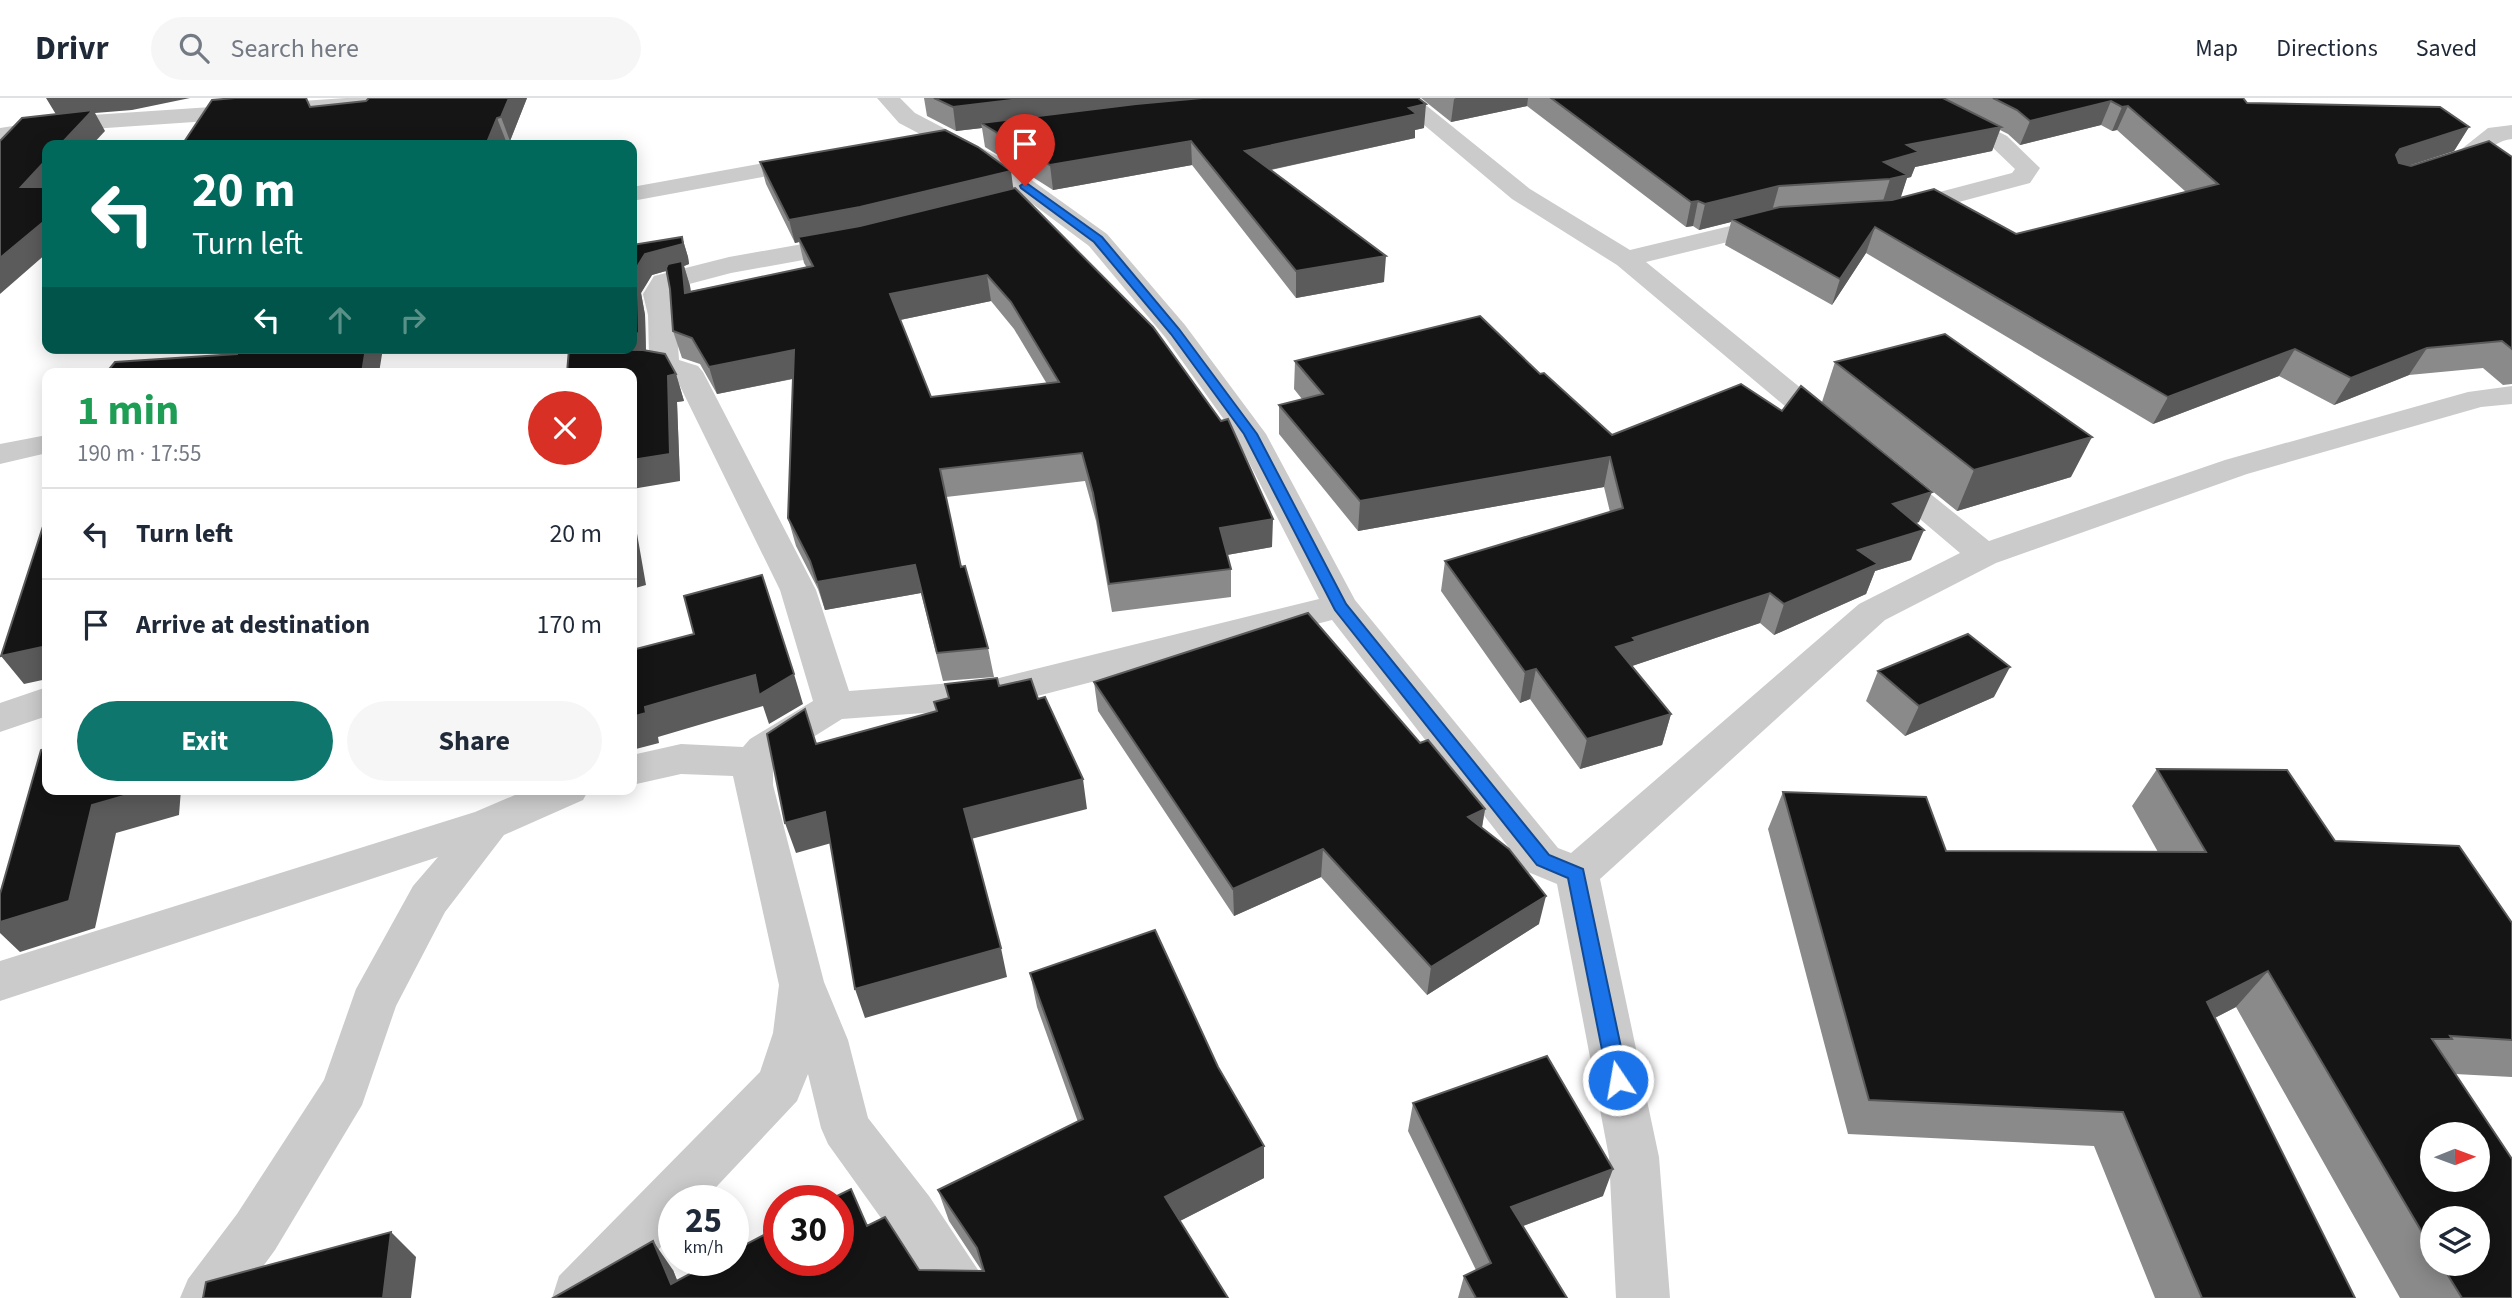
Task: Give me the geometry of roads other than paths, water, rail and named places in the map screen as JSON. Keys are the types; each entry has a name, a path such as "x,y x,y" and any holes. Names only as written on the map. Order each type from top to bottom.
{"street":[{"path":"0,135 77,123 446,98"},
{"path":"888,98 907,118 991,162 1098,240 1190,352 1250,434 1340,606 1543,860 1577,874"},
{"path":"1403,98 1521,194 1626,259 1984,555"},
{"path":"1869,216 1883,215 2021,178 2028,168 1999,141 1912,98"},
{"path":"2409,176 2462,160 2488,137 2496,133 2512,132"},
{"path":"909,148 989,137"},
{"path":"637,193 748,171 842,157"},
{"path":"1004,206 1042,197"},
{"path":"1626,259 1773,222 1801,220"},
{"path":"664,364 662,315 657,294 664,282 729,265 877,238"},
{"path":"616,368 664,364 688,372 798,590 834,706"},
{"path":"1577,874 1872,612 1984,555 2236,467 2479,398 2512,395"},
{"path":"0,454 42,445"},
{"path":"965,1298 910,1214 846,1128 824,1040 802,982 753,785 753,762 764,749 834,706 991,694 1340,606"},
{"path":"0,718 42,703"},
{"path":"637,768 681,759 753,762"},
{"path":"0,981 501,806 545,795"},
{"path":"207,1298 256,1232 345,1089 373,1003 429,899 501,806"},
{"path":"1577,874 1634,1157 1643,1298"},
{"path":"578,1295 780,1086 797,1033 802,982"}]}
